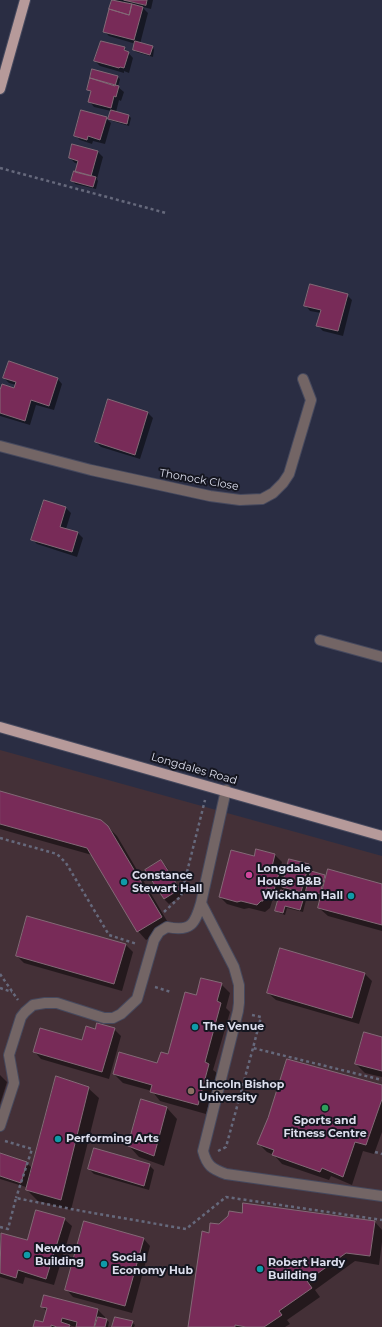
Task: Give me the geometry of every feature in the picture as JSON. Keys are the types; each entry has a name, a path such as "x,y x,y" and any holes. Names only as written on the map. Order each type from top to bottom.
{"main road":[{"path":"0,89 3,70 25,0"},
{"name":"Longdales Road","path":"0,727 226,790 382,836"}],"street":[{"name":"Thonock Close","path":"0,446 91,470 210,496 240,500 262,499 273,493 283,483 289,474 311,400 303,379"},
{"path":"320,640 382,657"},
{"path":"0,1126 14,1083 9,1055 21,1017 33,1005 45,1003 57,1003 104,1018 113,1018 121,1014 137,999 154,940 159,932 167,928 178,930 187,927 196,920 226,790"},
{"path":"200,903 234,968 239,985 238,1010 203,1152 206,1162 215,1170 226,1174 382,1196"}],"path":[{"path":"0,168 166,213"},
{"path":"164,912 181,896 209,786"},
{"path":"0,838 57,854 66,863 109,935 152,949"},
{"path":"0,974 26,1012"},
{"path":"0,988 12,992"},
{"path":"205,1158 226,1147 261,1017 238,1010"},
{"path":"253,1048 382,1080"},
{"path":"0,1140 32,1149 16,1198 8,1229 0,1227"},
{"path":"375,1152 382,1154"},
{"path":"16,1198 186,1229 226,1197 382,1220"}],"shaded area":[{"name":"Lincoln Bishop University","path":"0,750 382,856 382,1327 0,1327"}],"building":[{"path":"112,0 132,4 129,15 109,9"},
{"path":"124,0 147,0 146,5"},
{"path":"132,4 143,7 134,40 103,32 109,9 129,15"},
{"path":"101,41 125,47 124,50 129,52 124,68 94,61"},
{"path":"135,41 153,46 150,55 133,50"},
{"path":"92,69 118,76 115,86 90,78"},
{"path":"90,78 119,86 116,97 114,96 111,108 88,102 91,91 87,90"},
{"path":"81,110 107,117 100,140 88,136 87,140 74,136"},
{"path":"111,110 129,115 127,124 108,119"},
{"path":"72,144 98,151 91,176 75,172 78,161 69,158"},
{"path":"74,171 96,177 93,187 71,181"},
{"path":"310,284 348,294 338,331 316,326 321,310 304,306"},
{"path":"9,361 58,378 49,406 31,400 25,421 0,413 0,390 2,384 14,388 16,382 3,378"},
{"path":"108,399 148,412 135,455 95,442"},
{"path":"44,500 66,507 60,527 78,532 72,552 31,540"},
{"name":"Constance Stewart Hall","path":"0,791 101,820 108,826 162,917 137,932 87,848 0,824"},
{"path":"256,849 275,854 271,871 279,873 274,890 267,888 263,901 257,905 219,897 231,850 254,856"},
{"path":"289,859 309,864 301,892 282,887"},
{"path":"161,860 180,889 164,899 145,870"},
{"name":"Wickham Hall","path":"328,869 382,884 382,925 318,908"},
{"path":"311,871 325,875 320,894 306,891"},
{"path":"281,890 304,897 300,910 285,906 283,913 275,911"},
{"path":"27,916 126,944 114,984 16,956"},
{"path":"280,948 365,973 352,1018 267,993"},
{"name":"The Venue","path":"201,978 222,983 217,1001 221,1003 205,1062 209,1064 198,1105 150,1092 152,1085 113,1074 119,1052 157,1063 161,1052 168,1054 185,992 196,995"},
{"path":"97,1023 115,1028 102,1072 33,1052 40,1028 82,1040 86,1026 95,1029"},
{"path":"364,1032 382,1037 382,1071 355,1064"},
{"name":"Sports and Fitness Centre","path":"287,1059 382,1085 382,1099 366,1145 355,1142 343,1177 322,1168 320,1172 272,1155 274,1150 257,1144 268,1118"},
{"name":"Performing Arts","path":"56,1076 89,1087 61,1200 26,1190"},
{"path":"141,1099 167,1107 154,1156 128,1146"},
{"path":"94,1148 150,1164 144,1186 88,1169"},
{"path":"0,1153 27,1162 21,1183 0,1176"},
{"name":"Robert Hardy Building","path":"243,1203 375,1221 370,1256 346,1253 307,1281 312,1288 279,1311 282,1315 264,1327 246,1327 235,1325 235,1327 188,1327 202,1231 209,1233 210,1223 219,1224 228,1216 229,1211 242,1213"},
{"name":"Newton Building","path":"36,1210 65,1218 46,1279 18,1270 16,1278 0,1273 1,1233 27,1240"},
{"name":"Social Economy Hub","path":"84,1221 144,1238 125,1306 65,1290"},
{"path":"44,1295 98,1309 94,1327 76,1327 77,1322 62,1318 61,1322 70,1325 69,1327 57,1327 51,1325 51,1327 33,1327 35,1320 43,1322 47,1308 41,1307"},
{"path":"98,1317 107,1319 105,1327 95,1327"},
{"path":"115,1317 133,1321 131,1327 112,1327"}],"place":[{"name":"Longdale House B&B","path":"249,875"},
{"name":"Constance Stewart Hall","path":"124,882"},
{"name":"Wickham Hall","path":"351,896"},
{"name":"The Venue","path":"195,1027"},
{"name":"Lincoln Bishop University","path":"191,1091"},
{"name":"Sports and Fitness Centre","path":"325,1108"},
{"name":"Performing Arts","path":"58,1139"},
{"name":"Newton Building","path":"27,1255"},
{"name":"Social Economy Hub","path":"104,1264"},
{"name":"Robert Hardy Building","path":"260,1269"}]}
